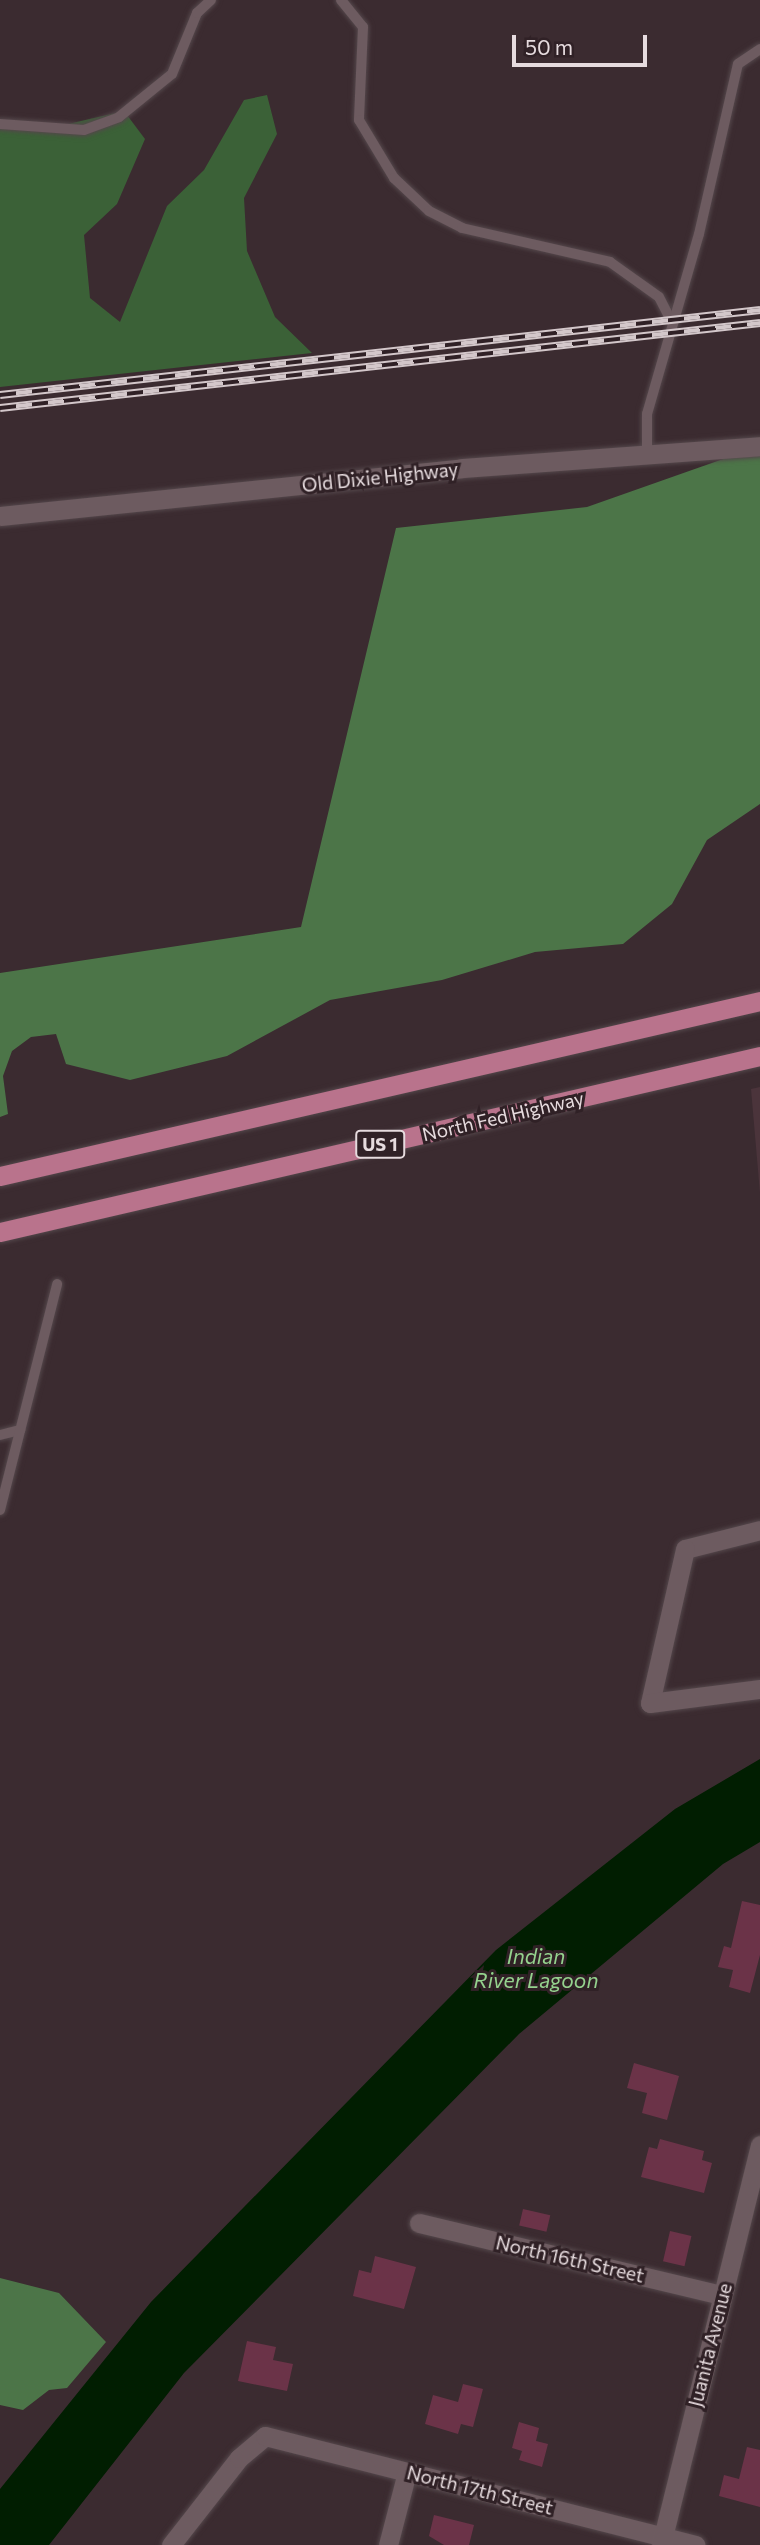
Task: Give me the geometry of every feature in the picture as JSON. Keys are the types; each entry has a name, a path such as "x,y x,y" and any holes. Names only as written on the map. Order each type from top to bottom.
{"main road":[{"path":"0,1176 760,1001"},
{"name":"North Fed Highway","path":"0,1232 760,1056"}],"street":[{"name":"Old Dixie Highway","path":"0,516 760,446"},
{"path":"760,1530 685,1549 650,1703 760,1689"},
{"name":"Juanita Avenue","path":"662,2541 760,2146"},
{"name":"North 16th Street","path":"418,2223 722,2295"},
{"name":"North 17th Street","path":"171,2545 239,2458 265,2436 662,2541 695,2545"},
{"path":"388,2545 407,2472"}],"lane":[{"path":"0,124 84,130 119,117 172,74 197,13 211,0"},
{"path":"341,0 363,27 359,120 394,178 429,211 462,228 610,262 659,297 671,321"},
{"path":"648,455 647,414 671,321 699,234 737,64 760,49"},
{"path":"0,1510 57,1284"},
{"path":"0,1435 20,1430"}],"shaded area":[{"path":"267,95 277,134 244,198 247,251 275,317 312,353 0,387 0,119 38,131 124,111 145,139 117,204 84,235 90,298 120,322 167,206 204,170 244,100"},
{"path":"760,446 760,804 707,840 672,904 623,944 535,952 442,980 330,1000 227,1056 130,1080 66,1064 56,1034 31,1037 12,1051 3,1076 8,1114 0,1117 0,973 301,927 396,528 587,507"},
{"path":"760,1087 760,1193 751,1089"},
{"path":"0,2278 59,2293 106,2342 67,2388 49,2390 23,2410 0,2405"}],"water":[{"name":"Indian River Lagoon","path":"760,1759 760,1842 723,1864 519,2034 184,2373 49,2545 0,2545 0,2489 151,2302 496,1950 675,1809"}],"building":[{"path":"742,1901 760,1905 760,1955 750,1993 729,1987 733,1970 718,1967 724,1946 731,1948"},
{"path":"634,2063 679,2076 667,2120 642,2113 647,2093 627,2088"},
{"path":"660,2139 704,2151 702,2160 712,2163 704,2193 641,2177 649,2147 657,2149"},
{"path":"523,2209 550,2215 546,2232 519,2226"},
{"path":"670,2231 691,2236 684,2266 663,2261"},
{"path":"375,2256 416,2267 404,2309 353,2296 359,2270 371,2273"},
{"path":"247,2341 276,2347 273,2360 293,2364 287,2391 238,2381"},
{"path":"463,2384 483,2389 473,2427 461,2424 458,2434 425,2424 433,2395 458,2402"},
{"path":"519,2422 539,2428 536,2441 548,2444 542,2467 519,2460 522,2451 512,2448"},
{"path":"747,2447 760,2450 760,2507 719,2496 724,2475 739,2479"},
{"path":"434,2515 474,2525 469,2545 444,2545 429,2536"}],"railway":[{"path":"0,395 760,310"},
{"path":"0,408 760,323"}]}
